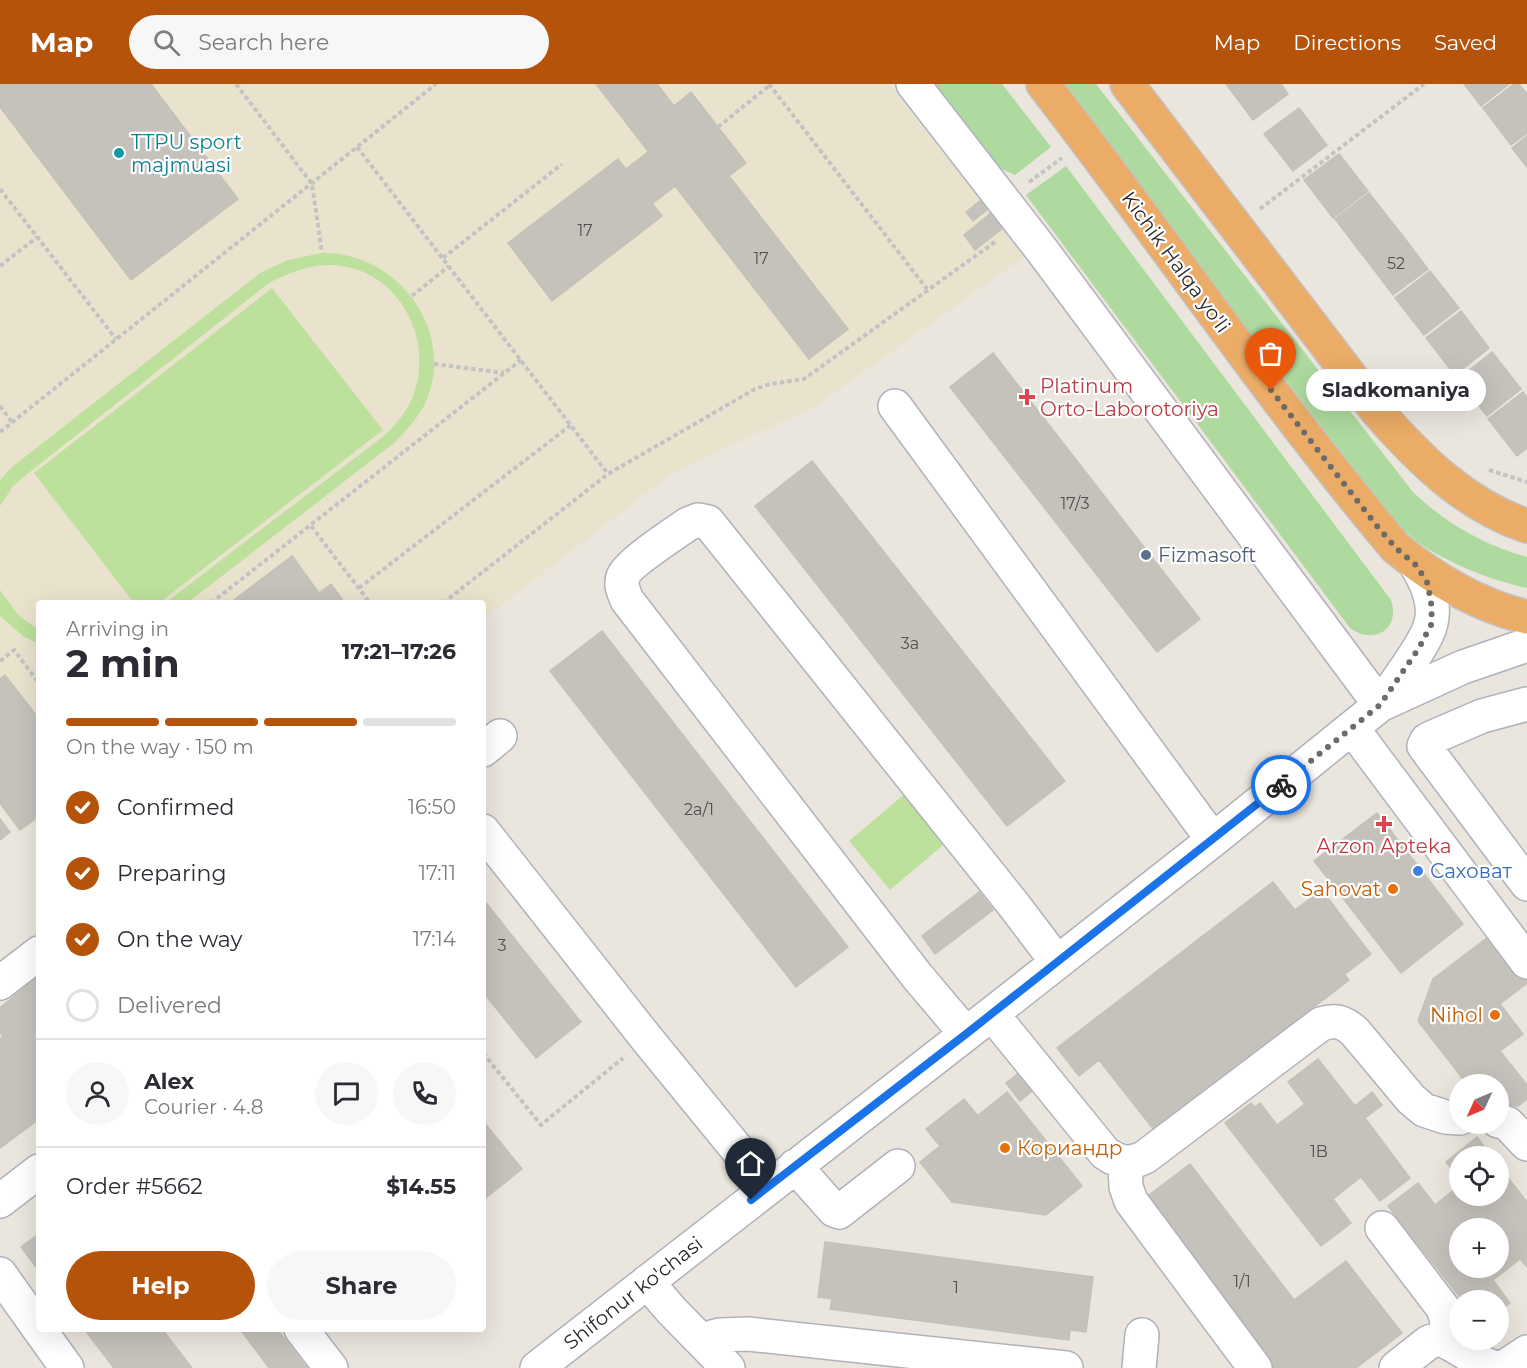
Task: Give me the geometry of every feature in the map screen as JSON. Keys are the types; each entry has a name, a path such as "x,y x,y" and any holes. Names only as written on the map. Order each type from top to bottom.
{"highway":[{"name":"Kichik Halqa yo'li","path":"1042,84 1271,390 1396,548 1416,565 1481,601 1507,612 1527,617"},
{"path":"1127,84 1249,217 1377,411 1410,449 1470,498 1511,521 1527,526"}],"street":[{"path":"914,84 1041,249 1380,705"},
{"path":"895,406 1213,840"},
{"path":"966,1034 917,976 627,600 622,587 623,575 631,566 688,524 698,520 708,522 1057,962"},
{"name":"Shifonur ko'chasi","path":"1380,705 1419,648 1432,623 1427,582 1416,565"},
{"name":"Shifonur ko'chasi","path":"537,1368 992,1014 1380,705 1463,667 1527,645"},
{"path":"1463,667 1482,716"},
{"path":"1527,704 1482,716 1431,738 1424,746 1527,884"},
{"path":"1352,728 1527,962"},
{"path":"486,835 768,1187"},
{"path":"0,983 36,955"},
{"path":"992,1014 1105,1153 1115,1161 1136,1162 1145,1157 1322,1024 1333,1020 1346,1024 1355,1032 1424,1110 1449,1117"},
{"path":"1509,1125 1527,1144"},
{"path":"1125,1163 1126,1186 1131,1201 1255,1368"},
{"path":"795,1166 838,1212 898,1166"},
{"path":"0,1201 36,1173"},
{"path":"1382,1228 1443,1308 1448,1322 1445,1341"},
{"path":"0,1274 36,1325"},
{"path":"647,1282 728,1368"},
{"path":"41,1332 67,1368"},
{"path":"303,1332 331,1368"},
{"path":"701,1340 720,1335 748,1334 1066,1368"},
{"path":"1139,1368 1142,1335"},
{"path":"1396,1368 1429,1342 1438,1339 1445,1341 1479,1363 1495,1368 1506,1365 1527,1352"}],"path":[{"path":"236,84 312,184 322,254"},
{"path":"0,432 436,84"},
{"path":"1249,217 1424,84"},
{"path":"718,127 770,85 927,289"},
{"path":"447,600 608,474 755,389 770,384 804,379 927,289 1013,212 1086,140"},
{"path":"357,147 608,474"},
{"path":"443,258 562,164"},
{"path":"0,189 116,339"},
{"path":"1249,217 1268,218"},
{"path":"0,266 37,237"},
{"path":"412,296 448,266"},
{"path":"215,600 521,360"},
{"path":"434,364 505,373"},
{"path":"0,406 12,422"},
{"path":"358,588 571,425"},
{"path":"1485,468 1527,482"},
{"path":"311,526 368,600"},
{"path":"0,660 14,650 36,679"},
{"path":"486,1057 542,1125 647,1038"}],"shaded area":[{"path":"0,84 888,84 1025,256 817,405 671,474 486,617 486,600 36,600 36,822 19,832 0,807"}],"green space":[{"path":"930,84 1002,84 1051,147 1015,175 993,165"},
{"path":"1060,84 1096,84 1413,492 1438,514 1466,532 1527,557 1527,588 1483,575 1454,563 1415,540 1391,518"},
{"path":"1066,166 1391,600 1392,619 1383,632 1368,635 1350,628 1026,195"},
{"path":"322,253 350,256 375,266 397,281 414,301 427,324 434,350 433,377 425,404 411,425 394,443 191,600 169,600 385,435 407,409 412,398 418,375 419,352 415,330 406,310 392,292 375,278 354,269 330,265 314,266 269,283 26,475 13,486 0,506 0,480 12,467 260,273 288,260"},
{"path":"272,288 383,430 163,600 132,600 34,473"},
{"path":"0,590 19,616 36,628 36,642 23,636 0,616"},
{"path":"908,791 949,840 890,890 849,841"}],"building":[{"name":"TTPU sport majmuasi","path":"0,84 151,84 238,199 131,280 0,107"},
{"path":"596,84 657,84 674,106 691,92 746,163 729,176 848,329 809,359"},
{"path":"1226,84 1281,84 1288,94 1253,120"},
{"path":"1464,84 1509,84 1481,106"},
{"path":"1514,84 1519,84 1527,94 1527,133 1511,145 1483,108"},
{"path":"1299,108 1327,145 1293,171 1264,134"},
{"path":"1527,136 1527,167 1512,148"},
{"path":"648,152 675,186 652,204 626,169"},
{"path":"1339,154 1368,191 1333,218 1304,180"},
{"path":"618,159 662,216 552,301 508,243"},
{"path":"1369,193 1398,230 1364,257 1335,219"},
{"path":"981,200 988,209 973,221 966,212"},
{"path":"991,213 1003,228 975,250 964,235"},
{"path":"1399,231 1428,269 1393,295 1365,258"},
{"path":"1430,271 1459,308 1424,335 1395,298"},
{"path":"1461,311 1489,348 1455,375 1426,338"},
{"path":"1492,352 1521,389 1487,416 1458,379"},
{"path":"993,353 1200,619 1157,652 950,387"},
{"path":"1523,392 1527,398 1527,448 1517,456 1488,419"},
{"path":"812,461 1065,781 1007,826 755,506"},
{"path":"292,556 319,593 331,584 343,600 234,600"},
{"path":"602,631 848,947 796,987 550,671"},
{"path":"5,675 36,715 36,818 20,830 0,803 0,679"},
{"path":"1377,813 1463,924 1401,973 1314,861"},
{"path":"0,819 10,832 0,840"},
{"path":"1273,882 1349,980 1154,1130 1099,1060 1079,1076 1057,1048"},
{"path":"1322,890 1349,926 1323,946 1295,910"},
{"path":"979,892 993,910 935,954 922,936"},
{"path":"486,903 581,1022 536,1058 486,996"},
{"path":"1349,926 1371,954 1345,974 1323,946"},
{"path":"1496,931 1527,972 1527,983 1500,1004 1523,1034 1500,1051 1527,1085 1527,1099 1518,1106 1509,1105 1509,1074 1459,1074 1418,1021 1433,979"},
{"path":"36,978 36,1121 0,1148 0,1039 3,1037 0,1033 0,1008"},
{"path":"1318,1059 1355,1106 1372,1092 1382,1105 1365,1118 1410,1178 1380,1201 1361,1177 1333,1199 1351,1223 1321,1246 1225,1123 1251,1103 1255,1107 1260,1103 1277,1125 1305,1104 1288,1082"},
{"path":"1024,1069 1037,1087 1020,1101 1006,1083"},
{"path":"1007,1092 1082,1186 1046,1215 952,1202 920,1162"},
{"path":"964,1099 978,1116 940,1146 926,1129"},
{"path":"486,1125 522,1169 486,1198"},
{"path":"1477,1137 1484,1146 1466,1146"},
{"path":"1190,1164 1294,1300 1346,1261 1402,1333 1356,1368 1273,1368 1144,1199"},
{"path":"1509,1179 1527,1202 1527,1267 1520,1259 1509,1268 1509,1218 1449,1218 1449,1278 1496,1278 1493,1280 1500,1290 1454,1290 1388,1206 1418,1183 1435,1205 1449,1194 1449,1206 1509,1206"},
{"path":"36,1236 36,1267 21,1247"},
{"path":"825,1242 1093,1277 1086,1332 1070,1330 1069,1340 830,1309 832,1299 818,1297"},
{"path":"86,1332 164,1332 192,1368 114,1368"},
{"path":"242,1332 279,1332 307,1368 269,1368"}],"way so far":[{"path":"1271,390 1377,526 1396,548 1416,565 1427,582 1432,623 1419,648 1380,705 1281,785"}],"place":[{"name":"TTPU sport majmuasi","path":"119,153"},
{"name":"Sladkomaniya","path":"1271,390"},
{"name":"Platinum Orto-Laborotoriya","path":"1027,397"},
{"name":"Fizmasoft","path":"1146,555"},
{"name":"Arzon Apteka","path":"1384,824"},
{"name":"Саховат","path":"1418,871"},
{"name":"Sahovat","path":"1393,889"},
{"name":"Nihol","path":"1495,1015"},
{"name":"Кориандр","path":"1005,1148"}],"route":[{"path":"751,1200 966,1034 1281,785"}]}
